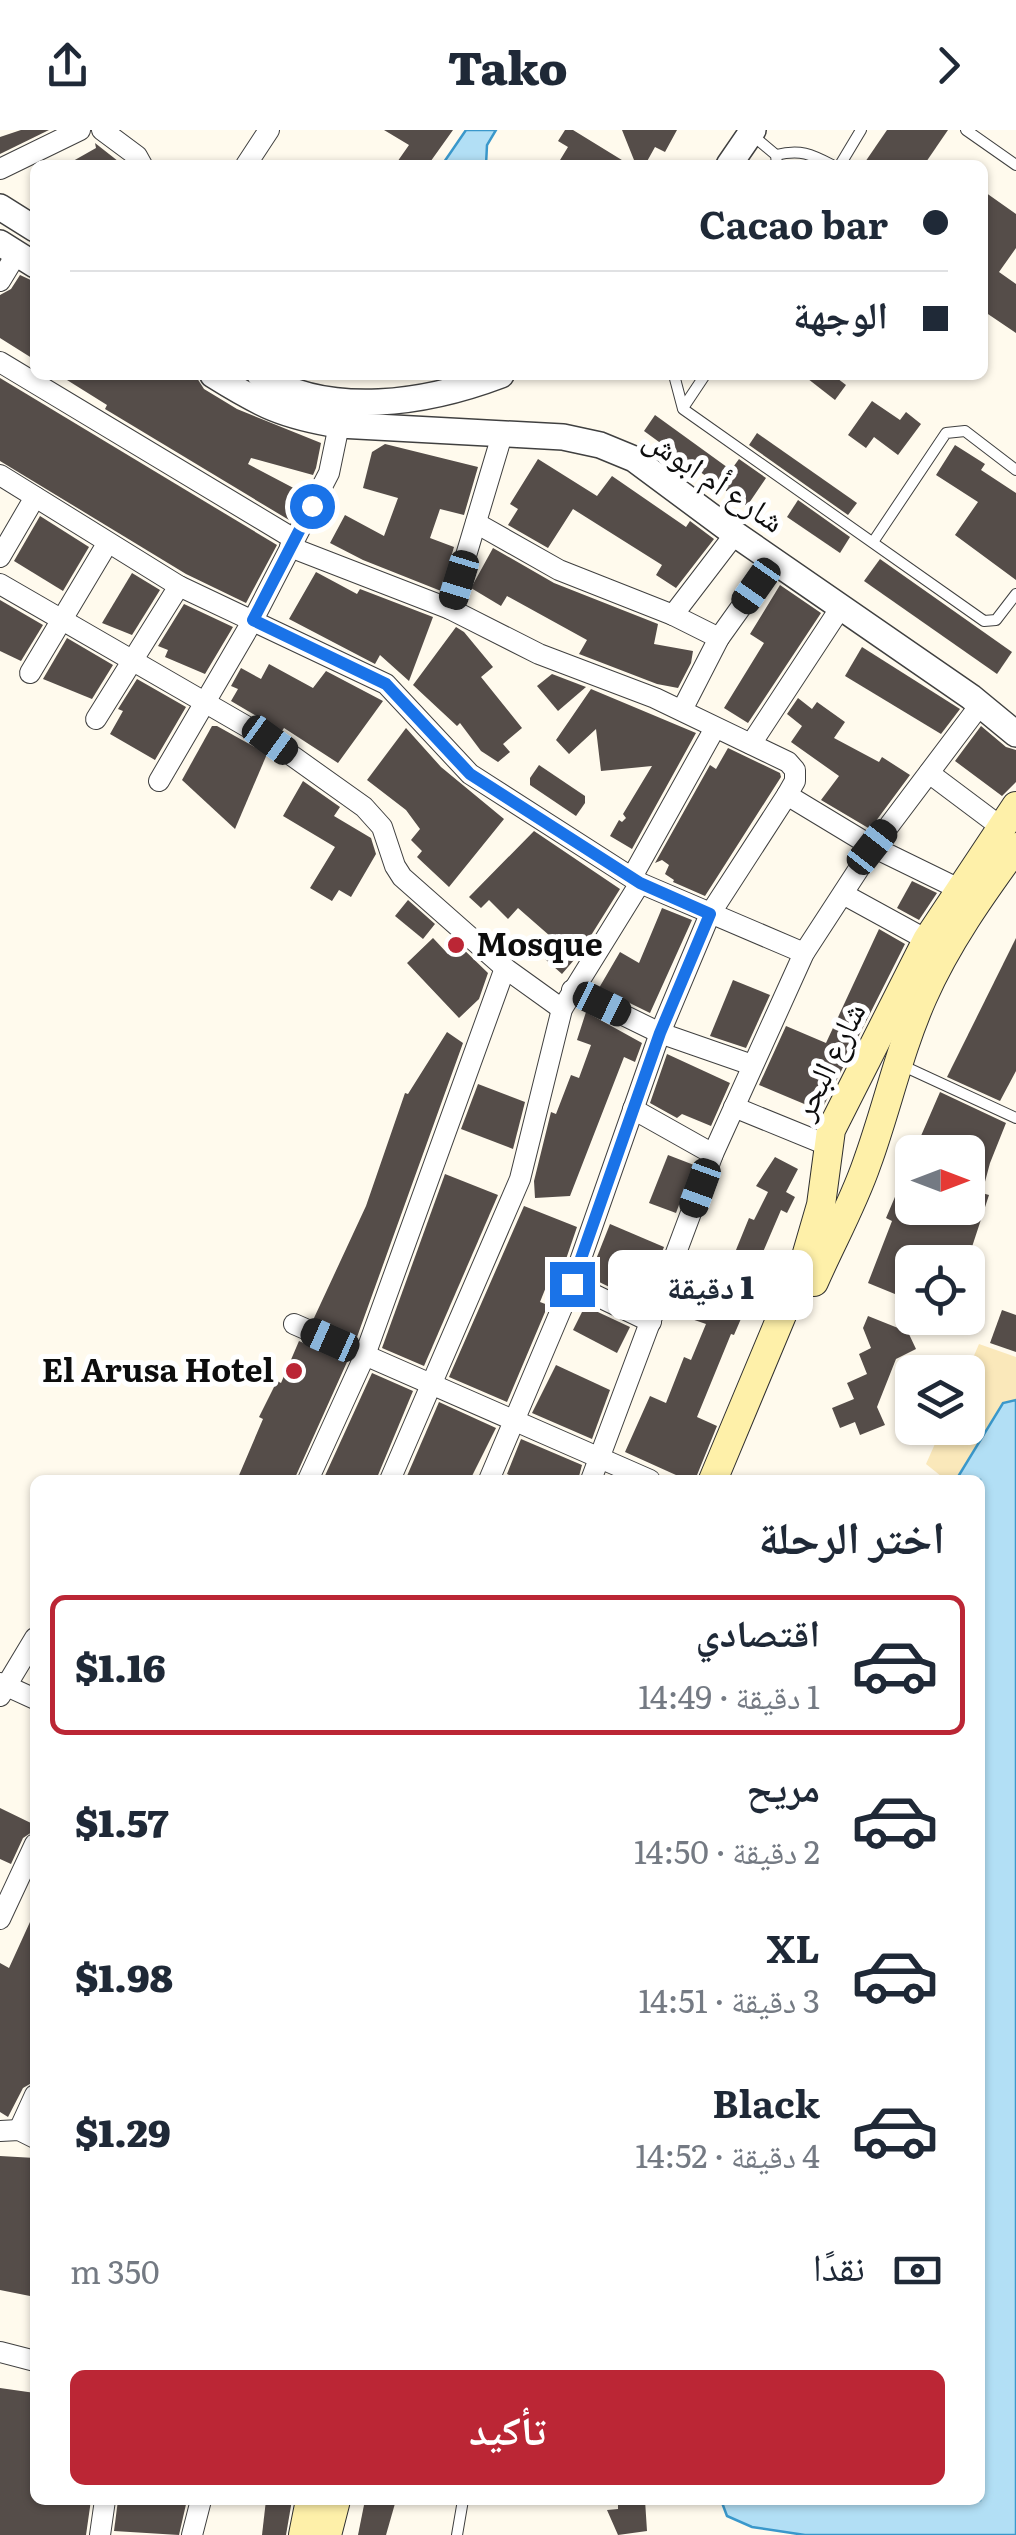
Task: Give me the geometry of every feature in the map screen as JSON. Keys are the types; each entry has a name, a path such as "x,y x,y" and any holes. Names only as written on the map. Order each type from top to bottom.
{"main road":[{"name":"شارع البحر","path":"715,1475 805,1260 822,1205 826,1145 850,1090 927,940 959,889 1011,827"},
{"name":"شارع البحر","path":"729,1475 865,1169 897,1063 938,967 984,892 1011,827"},
{"path":"850,1090 868,1101 888,1103"},
{"path":"826,1145 847,1154 865,1169"},
{"path":"303,2535 309,2505"},
{"path":"327,2535 335,2505"}],"street":[{"path":"0,169 80,130"},
{"path":"102,130 139,160"},
{"path":"249,160 269,130"},
{"path":"732,160 752,132"},
{"path":"0,207 30,226"},
{"path":"0,281 17,254"},
{"path":"0,362 292,543 450,608 539,654 682,710 788,762 795,770 795,781 710,914 660,1033 572,1284 491,1475"},
{"name":"شارع أم ابوش","path":"222,380 283,414 339,425 563,437 600,445 634,459 1016,734"},
{"path":"271,380 310,398 357,401 438,394 484,380"},
{"path":"159,782 253,620 332,467 339,425"},
{"path":"450,608 502,436"},
{"path":"0,476 179,586 386,684 470,774 598,858 636,880 804,953"},
{"path":"0,557 34,497"},
{"path":"476,523 559,570 673,614 719,638"},
{"path":"673,614 735,534"},
{"path":"30,673 107,544"},
{"path":"682,710 719,638 774,560"},
{"path":"0,584 270,740 373,815 382,827 402,877 505,968 567,1000 752,1065"},
{"path":"96,718 179,586"},
{"path":"752,744 842,607"},
{"path":"593,1475 713,1154 804,953 872,847 980,705"},
{"path":"392,1475 520,1178 567,1000 636,880 715,728"},
{"path":"929,773 1011,827"},
{"path":"786,795 872,847 959,889"},
{"path":"843,894 927,940"},
{"path":"310,1475 365,1355 505,968"},
{"path":"734,1107 826,1145"},
{"path":"633,1109 713,1154"},
{"path":"572,1284 651,1322"},
{"path":"294,1324 640,1475"},
{"path":"30,1646 2,1688 30,1697"},
{"path":"0,1919 30,1855"},
{"path":"18,2133 30,2106"},
{"path":"0,2352 30,2359"},
{"path":"100,2535 105,2505"},
{"path":"192,2535 199,2505"}],"lane":[{"path":"843,160 861,130"},
{"path":"966,130 1016,166"},
{"path":"752,132 777,160 796,150 823,160"},
{"path":"675,380 683,409 984,621 996,620 1016,594"},
{"path":"683,409 702,380"},
{"path":"872,542 946,433 966,432 1016,470"},
{"path":"897,1063 1016,1118"},
{"path":"457,2535 462,2505"}],"sand":[{"path":"979,1344 1016,1357 1016,1400 1003,1404 985,1433 985,1355 974,1355"},
{"path":"934,1445 978,1445 959,1475 940,1475 926,1464"}],"water":[{"path":"466,130 496,130 487,145 486,160 445,160"},
{"path":"1016,1400 1016,2535 805,2535 752,2527 727,2516 723,2505 985,2505 985,1475 959,1475 977,1445 985,1445 985,1432 1003,1403"}],"building":[{"path":"21,130 49,130 0,154 0,137"},
{"path":"384,130 453,130 432,160 398,160 409,145"},
{"path":"565,130 573,130 622,160 560,160 568,147 558,141"},
{"path":"622,130 677,130 665,152 655,147 648,160 634,160"},
{"path":"887,130 948,130 927,160 866,160"},
{"path":"95,143 117,160 75,160 96,148"},
{"path":"988,194 1016,214 1016,248 999,272 1016,284 1016,333 988,314"},
{"path":"20,275 30,280 30,357 0,338 0,295 11,289"},
{"path":"0,378 277,545 246,603 186,574 0,461"},
{"path":"67,380 198,380 204,389 237,409 321,443 316,468 313,475 251,458 248,464 303,493 289,520 105,409 107,405"},
{"path":"809,380 840,380 846,385 835,400"},
{"path":"872,401 900,420 906,412 921,424 898,455 874,437 866,448 848,435"},
{"path":"655,415 731,470 739,459 766,478 747,506 644,431"},
{"path":"757,433 857,503 848,515 749,445"},
{"path":"385,444 478,467 464,515 440,509 430,538 454,547 441,591 330,543 345,515 384,536 398,498 363,488 372,452"},
{"path":"955,445 985,464 981,470 1016,493 1016,580 955,535 978,502 936,475"},
{"path":"538,459 597,496 612,476 686,527 690,521 714,539 676,588 656,575 662,565 573,509 548,548 508,525 518,509 510,504"},
{"path":"798,500 850,537 840,553 787,517"},
{"path":"40,516 89,547 63,591 14,561"},
{"path":"493,548 554,583 658,624 654,644 693,651 678,688 657,684 579,654 587,640 507,596 501,606 471,588"},
{"path":"880,559 1012,652 997,674 864,581"},
{"path":"316,572 357,594 360,589 433,617 409,681 380,655 375,664 289,619"},
{"path":"132,573 160,590 132,635 102,623"},
{"path":"780,585 821,613 748,723 724,708 764,643 750,634"},
{"path":"0,600 43,625 21,661 0,651"},
{"path":"184,604 233,627 205,674 165,657 168,650 158,646"},
{"path":"456,627 493,667 481,677 522,728 503,744 510,752 498,762 481,751 460,723 457,726 413,685"},
{"path":"67,638 113,665 92,699 43,679"},
{"path":"862,647 960,709 941,734 845,676"},
{"path":"269,664 313,688 326,671 383,701 338,763 284,728 282,731 231,701 238,689 231,686 241,668 261,679"},
{"path":"552,674 586,687 558,711 537,686"},
{"path":"137,679 186,707 155,760 110,734 123,711 118,709"},
{"path":"591,689 696,733 632,849 610,836 619,820 626,818 623,814 652,766 601,771 596,729 569,754 556,740"},
{"path":"798,698 812,709 817,702 845,722 834,738 879,762 882,757 910,775 870,829 821,800 839,776 791,742 802,726 787,714"},
{"path":"212,726 267,754 235,829 182,780"},
{"path":"981,726 1006,747 1016,750 1016,782 1002,796 955,761"},
{"path":"406,728 441,767 504,819 449,887 417,857 422,851 411,840 420,829 406,810 367,780"},
{"path":"728,748 780,773 781,777 705,896 673,882 665,874 669,865 662,860 655,863 710,765 716,769"},
{"path":"539,765 585,796 576,816 530,785"},
{"path":"303,781 340,807 334,816 371,838 376,854 351,897 339,890 332,901 310,888 335,847 283,816"},
{"path":"534,831 620,889 580,953 562,974 536,951 550,936 518,908 508,919 489,900 481,908 469,897"},
{"path":"912,881 937,893 919,920 897,908"},
{"path":"408,900 435,924 423,939 395,916"},
{"path":"662,908 692,920 650,1013 599,988 620,952 639,963"},
{"path":"879,929 905,944 821,1111 759,1085 786,1026 826,1043"},
{"path":"433,938 448,954 458,944 488,973 479,999 459,1018 407,963"},
{"path":"1016,938 1016,1071 1000,1101 947,1077"},
{"path":"733,980 770,995 746,1048 710,1036"},
{"path":"586,1012 642,1043 635,1062 624,1057 570,1196 535,1198 534,1181 551,1112 556,1114 571,1075 579,1078 591,1045 577,1040"},
{"path":"447,1032 463,1043 357,1337 314,1318 366,1206 405,1093 408,1094"},
{"path":"667,1054 730,1083 711,1126 682,1114 677,1118 650,1103"},
{"path":"478,1084 525,1102 513,1149 461,1129"},
{"path":"940,1092 1006,1123 985,1182 985,1135 921,1135"},
{"path":"668,1155 694,1165 676,1213 649,1203"},
{"path":"775,1157 798,1169 786,1192 795,1197 787,1213 781,1210 763,1252 768,1256 697,1417 717,1426 697,1475 676,1475 625,1452 650,1396 666,1403 684,1357 691,1360 706,1324 671,1312 677,1293 709,1304 712,1298 716,1299 749,1218 754,1220 768,1192 756,1186"},
{"path":"445,1174 498,1195 424,1366 382,1348"},
{"path":"895,1197 895,1225 979,1225 973,1245 895,1245 895,1294 868,1283 892,1221 886,1218"},
{"path":"524,1206 577,1227 564,1265 556,1262 540,1302 548,1305 507,1402 449,1377"},
{"path":"610,1224 664,1247 642,1303 589,1277"},
{"path":"585,1306 630,1327 617,1353 573,1330"},
{"path":"1002,1310 1016,1315 1016,1352 990,1343"},
{"path":"868,1316 895,1327 895,1335 909,1335 916,1349 895,1355 877,1407 885,1425 860,1435 855,1422 840,1428 832,1408 854,1399 847,1383 867,1374 859,1354 871,1348 863,1328"},
{"path":"299,1341 347,1362 296,1475 239,1475 263,1419 259,1417 277,1381 281,1383"},
{"path":"556,1365 610,1390 592,1439 532,1413"},
{"path":"372,1373 413,1391 378,1475 325,1475"},
{"path":"439,1402 496,1428 472,1475 407,1475"},
{"path":"521,1439 582,1465 579,1475 507,1474"},
{"path":"0,1808 30,1823 30,1833 23,1838 11,1864 0,1859"},
{"path":"30,1922 30,2084 23,2088 8,2117 0,2112 0,1963 9,1968"},
{"path":"0,2156 30,2158 30,2296 0,2290"},
{"path":"0,2388 30,2392 30,2505 90,2505 86,2535 0,2535"},
{"path":"117,2505 186,2505 179,2535 114,2531"},
{"path":"265,2505 291,2505 286,2535 262,2535"},
{"path":"364,2505 395,2505 386,2535 358,2535"},
{"path":"618,2505 645,2505 647,2531 618,2535 607,2510 618,2509"}],"place":[{"name":"Mosque","path":"456,945"},
{"name":"El Arusa Hotel","path":"294,1371"}],"route":[{"path":"312,506 253,620 386,684 470,774 640,883 710,914 660,1033 572,1284"}]}
